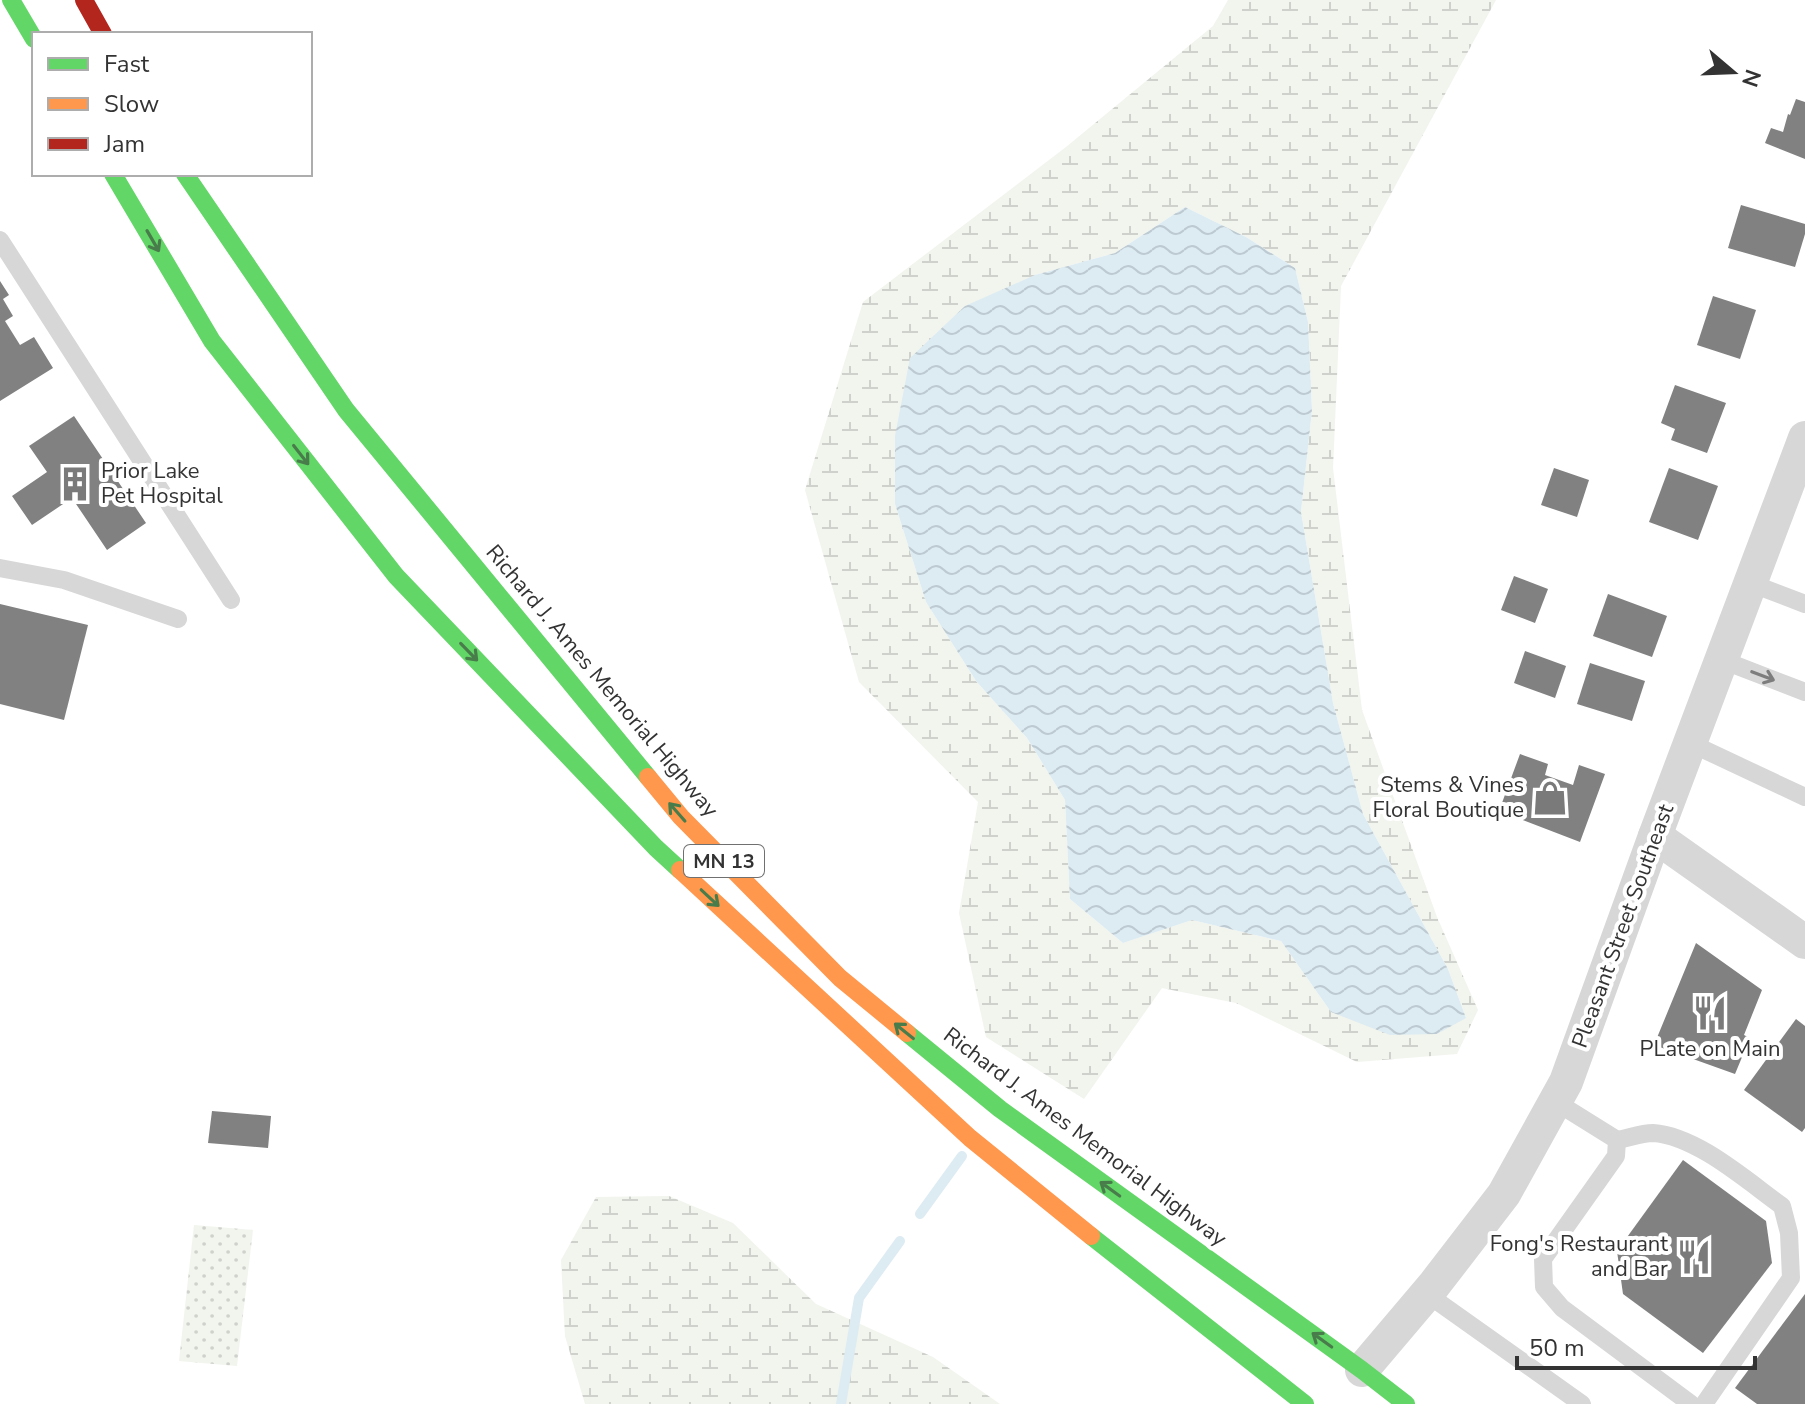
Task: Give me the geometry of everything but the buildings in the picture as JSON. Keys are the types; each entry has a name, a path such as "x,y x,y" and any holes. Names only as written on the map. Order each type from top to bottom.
{"main road":[{"path":"11,0 32,36"},
{"path":"84,0 102,32"},
{"name":"MN 13","path":"114,176 212,341 396,576 656,848 970,1138 1305,1404"},
{"name":"Richard J. Ames Memorial Highway","path":"186,176 346,410 681,817 840,978 1000,1109 1406,1404"}],"street":[{"name":"Pleasant Street Southeast","path":"1362,1370 1427,1294 1504,1194 1566,1082 1805,438"},
{"path":"1655,836 1805,942"}],"lane":[{"path":"0,240 231,600"},
{"path":"0,568 64,580 178,619"},
{"path":"1750,583 1805,604"},
{"path":"1722,660 1805,692"},
{"path":"1690,743 1805,797"},
{"path":"1556,1102 1617,1140 1650,1133 1677,1137 1698,1147 1782,1206 1789,1233 1791,1278 1704,1404"},
{"path":"1617,1140 1616,1156 1543,1259 1544,1287 1562,1308 1691,1404"},
{"path":"1427,1294 1582,1404"}],"green space":[{"path":"1228,0 1496,0 1341,286 1333,468 1362,710 1437,917 1478,1010 1457,1054 1357,1062 1236,1003 1162,988 1084,1099 986,1037 959,913 978,802 859,682 805,490 863,302 1066,147 1213,26","holes":["1185,207 1246,237 1295,268 1308,322 1312,410 1301,512 1333,703 1363,814 1448,969 1466,1018 1331,1012 1281,941 1192,920 1123,943 1070,899 1065,800 1027,738 976,681 926,602 895,504 1035,275 1115,253"]},
{"path":"669,1196 733,1223 816,1304 933,1357 1000,1404 585,1404 565,1336 561,1260 596,1197"},
{"path":"194,1225 253,1230 237,1366 179,1361"}],"water":[{"path":"1185,207 1246,237 1295,268 1308,322 1312,410 1301,512 1333,703 1363,814 1448,969 1466,1018 1437,1034 1390,1035 1331,1012 1281,941 1192,920 1123,943 1070,899 1065,800 1027,738 976,681 926,602 895,504 895,436 910,358 965,306 1035,275 1115,253"}],"waterway":[{"path":"920,1214 962,1156"},
{"path":"841,1404 859,1298 900,1241"}],"traffic: fast":[{"path":"11,0 32,36"},
{"path":"114,176 212,341 396,576 680,870"},
{"path":"186,176 346,410 648,777"},
{"path":"907,1033 1000,1109 1406,1404"},
{"path":"1091,1236 1305,1404"}],"traffic: slow":[{"path":"648,777 681,817 840,978 907,1033"},
{"path":"680,870 970,1138 1091,1236"}],"traffic: jam":[{"path":"84,0 102,32"}],"place":[{"name":"Prior Lake Pet Hospital","path":"75,484"},
{"name":"Stems & Vines Floral Boutique","path":"1550,798"},
{"name":"PLate on Main","path":"1710,1013"},
{"name":"Fong's Restaurant and Bar","path":"1694,1257"}]}
